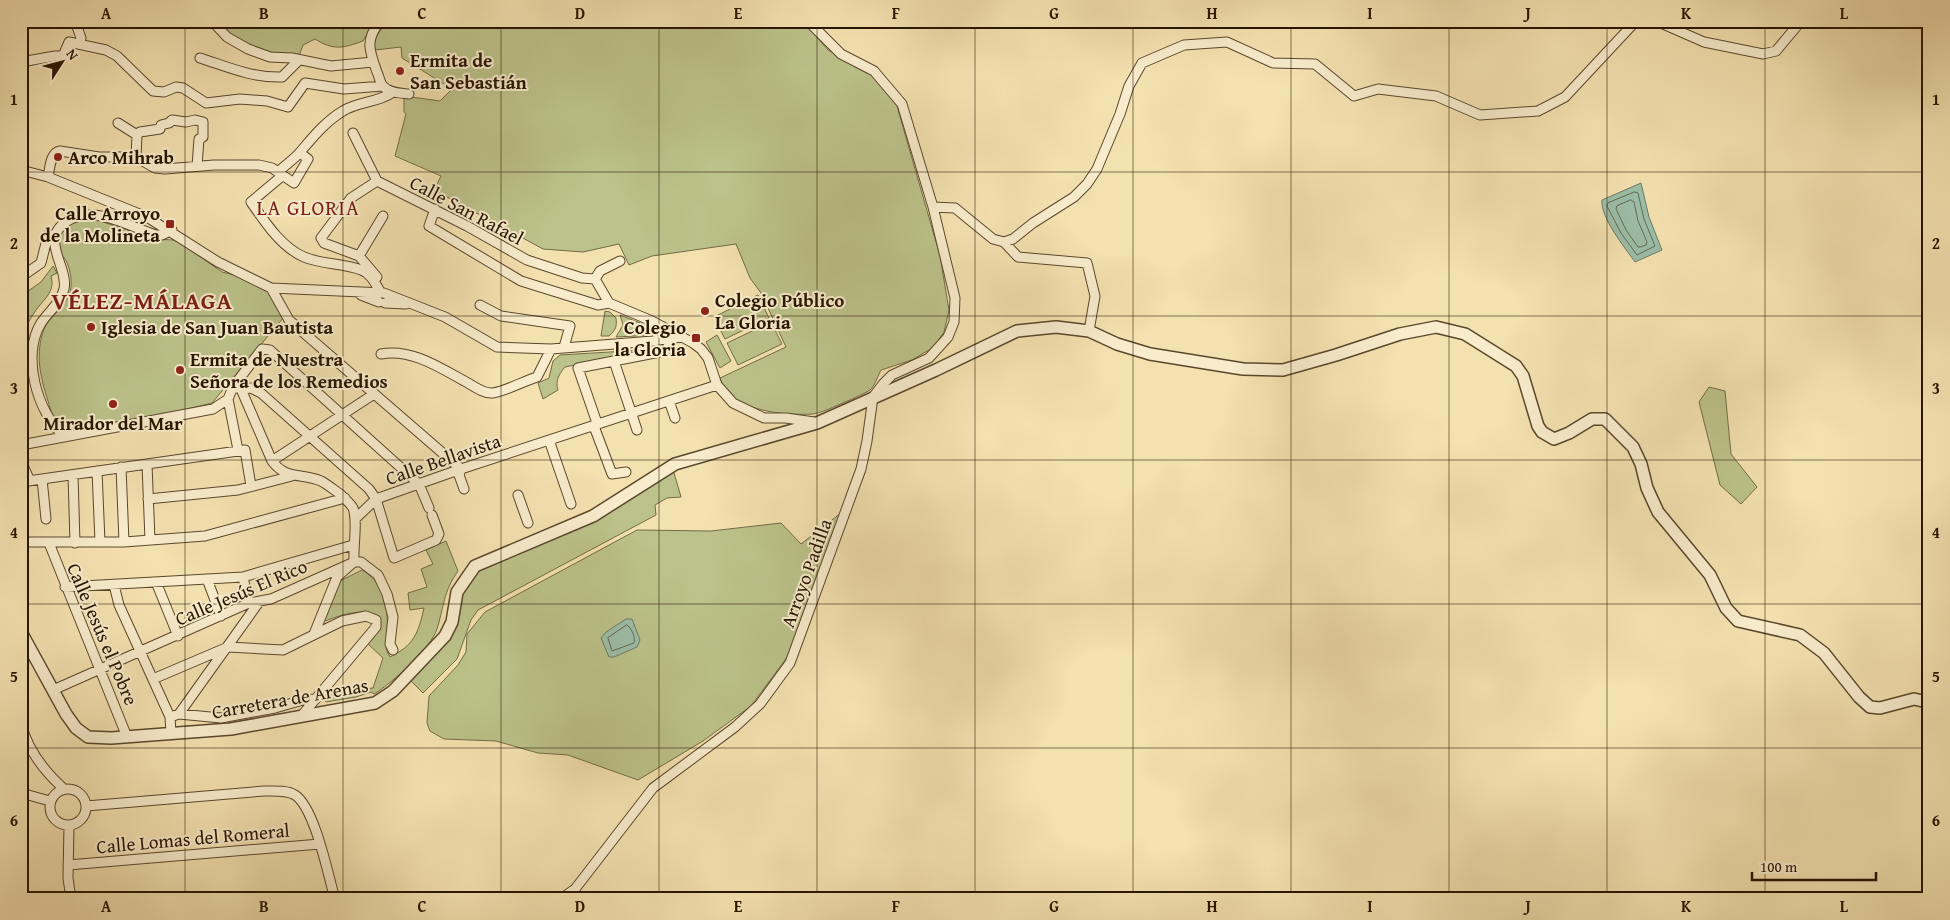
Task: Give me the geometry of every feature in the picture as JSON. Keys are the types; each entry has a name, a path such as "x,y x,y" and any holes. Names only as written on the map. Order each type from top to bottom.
{"street":[{"path":"75,21 80,44"},
{"path":"212,21 227,37 248,49 270,57 331,66 373,62"},
{"path":"380,21 369,42 373,62 383,86"},
{"path":"808,21 841,54 874,71 902,104 933,207 955,298 954,322 948,337 929,358 892,375 882,384 873,397"},
{"path":"1004,242 1013,239 1032,223 1074,197 1087,184 1097,170 1120,114 1129,86 1142,63 1184,45 1227,42 1273,63 1315,64 1354,96 1378,89 1436,96 1480,115 1538,111 1565,97 1636,21"},
{"path":"1656,21 1704,42 1764,54 1776,51 1801,21"},
{"path":"21,62 64,56 68,42 80,44 106,50 117,56 153,91 164,92 176,87 183,88 206,103 240,99 267,101 288,107 305,83 344,89 383,86 393,92 409,94"},
{"path":"200,58 239,72 268,77 282,77 299,60"},
{"path":"383,297 375,283 361,269 320,262 302,256 282,242 251,202 300,153 309,140 343,110 362,102 381,99 393,92"},
{"path":"137,135 140,132 160,129 161,126 170,123 172,120 203,122 203,137 199,138 197,151 197,166"},
{"path":"118,123 137,135"},
{"path":"354,133 377,181 351,198 321,238 324,243 359,256 381,282 383,297"},
{"path":"136,157 137,135"},
{"path":"48,177 55,152 60,151 99,157 136,157 155,168 259,166 272,168 294,183 308,159 300,153"},
{"path":"21,170 48,177 147,217 172,230 218,262 271,288 356,293 418,305 445,317 497,347 551,348 653,341 678,337"},
{"name":"Calle San Rafael","path":"377,181 434,209 527,260 582,278 595,279"},
{"path":"933,207 955,208 993,239 1004,242 1018,257 1087,263 1095,296 1089,330 1117,344 1150,354 1243,370 1282,370 1400,334 1436,327 1465,334 1516,366 1522,376 1538,426 1542,432 1554,439 1569,433 1592,419 1605,419 1612,424 1633,447 1641,464 1647,488 1658,512 1710,575 1726,608 1738,621 1800,635 1824,653 1859,697 1870,707 1880,708 1914,699 1927,702 1929,705"},
{"path":"434,209 429,226 521,281 598,305 609,303 652,321 701,349 708,358 717,385 733,403 764,418 786,418 817,423"},
{"path":"64,436 48,417 33,374 33,346 40,324 57,304 64,290 64,277 55,253 55,236 65,222 71,218 87,215 106,217 156,235 172,230"},
{"path":"359,256 382,216"},
{"path":"21,277 25,270 41,263 48,235 55,236"},
{"path":"609,303 595,279 600,271 620,261"},
{"path":"271,288 289,320 460,469 459,475 464,489"},
{"path":"480,305 501,316 570,326 564,347"},
{"name":"Carretera de Arenas","path":"21,632 66,714 76,728 88,737 127,737 231,728 375,703 393,691 445,636 452,622 458,592 475,566 593,516 675,464 817,423 936,370 1017,331 1056,327 1089,330"},
{"path":"626,472 612,474 578,368 665,351 678,337"},
{"path":"381,354 392,352 416,358 435,365 481,390 492,393 537,377 551,348"},
{"path":"21,445 213,410 228,399 237,388 262,349 270,350 419,484 439,534 436,540 394,558 376,499 369,489 262,393 250,388 237,388"},
{"path":"614,361 637,430"},
{"name":"Calle Bellavista","path":"355,519 376,499 597,423 717,385"},
{"path":"237,388 277,468 292,476 321,481 345,498 352,507 355,519 354,562"},
{"path":"272,461 374,394"},
{"name":"Arroyo Padilla","path":"561,899 575,889 652,788 735,727 760,704 790,663 860,469 867,441 873,397"},
{"path":"228,399 238,450"},
{"path":"668,400 675,418"},
{"path":"549,440 571,504"},
{"path":"21,461 26,481 245,450 251,486"},
{"path":"147,464 150,540"},
{"path":"121,468 124,542"},
{"path":"97,471 100,542"},
{"path":"73,475 75,543"},
{"path":"148,499 238,490 292,476"},
{"path":"42,479 46,519"},
{"path":"518,495 528,523"},
{"path":"21,542 124,542 205,536 345,498"},
{"path":"21,507 22,519"},
{"name":"Calle Jesús el Pobre","path":"48,543 127,737"},
{"path":"65,587 243,577 353,545"},
{"path":"314,634 337,577 354,562 361,562 378,575 387,594 393,617 390,644 393,650"},
{"name":"Calle Jesús El Rico","path":"53,690 249,603 271,599 354,562"},
{"path":"243,577 249,603"},
{"path":"206,579 220,616"},
{"path":"156,582 178,636"},
{"path":"114,584 119,605 170,717 171,733"},
{"path":"179,714 259,602"},
{"path":"153,679 228,647 283,650 342,621 366,616 376,620 376,627 303,714"},
{"path":"170,717 179,714 221,718 276,708 303,700 316,699"},
{"path":"21,723 24,738 48,775 64,789 76,791 82,796 86,806 80,820 69,825 65,825 53,818 49,809 50,802 57,792 64,789"},
{"path":"86,806 264,791 294,794 304,804 320,844 335,899"},
{"path":"21,793 50,802"},
{"path":"69,825 68,865 71,899"},
{"name":"Calle Lomas del Romeral","path":"68,865 320,844"}],"green space":[{"path":"217,21 375,21 363,41 333,47 315,39 303,45 299,56 269,54 235,39"},
{"path":"387,21 803,21 828,50 874,75 897,106 940,256 949,310 944,332 934,347 912,360 881,370 870,390 824,411 813,414 773,412 759,409 734,398 725,389 720,378 786,347 761,293 750,278 736,244 652,256 629,265 619,244 583,252 543,249 434,190 441,176 395,156 406,114 404,112 404,96 440,101 452,89 402,58 401,47 375,50 373,41"},
{"path":"94,219 155,239 179,242 222,272 239,276 270,293 284,317 212,403 146,419 69,431 56,422 51,412 43,383 39,356 44,329 64,304 69,295 71,285 68,266 63,256 59,253 60,236 67,226 72,223"},
{"path":"53,266 57,273 51,276 52,287 50,292 30,320 21,342 21,296 41,282"},
{"path":"758,295 769,318 725,339 714,317"},
{"path":"605,311 610,312 616,318 616,326 609,336 601,336"},
{"path":"620,315 653,328 657,331 655,335 616,337 623,325"},
{"path":"771,322 782,344 738,365 727,343"},
{"path":"717,335 731,361 720,368 706,342"},
{"path":"659,349 565,367 558,378 558,390 543,399 538,383 549,378 553,361 560,355"},
{"path":"1709,387 1725,391 1731,454 1757,487 1741,504 1720,485 1699,402"},
{"path":"672,466 681,497 667,498 655,505 656,515 478,610 471,620 457,659 423,693 406,676 445,636 457,592 475,566 593,516"},
{"path":"841,513 788,656 751,706 703,741 638,780 568,755 538,753 496,741 444,739 430,731 427,723 429,696 458,665 466,652 467,634 485,612 637,530 711,531 781,523 801,544"},
{"path":"446,541 458,571 447,593 437,629 427,646 400,674 374,694 371,692 356,697 326,702 324,699 327,694 373,688 383,658 368,644 379,627 377,615 358,612 325,621 322,618 340,581 362,570 380,588 386,604 386,647 390,657 410,643 420,625 424,608 410,610 408,593 427,587 421,569 433,564 426,550"}],"water":[{"path":"1641,183 1649,217 1662,250 1635,262 1609,223 1602,207 1602,200"},
{"path":"626,619 632,619 640,640 637,647 614,657 609,657 601,638 606,632"}],"place":[{"name":"Ermita de San Sebastián","path":"400,71"},
{"name":"Arco Mihrab","path":"58,157"},
{"name":"Calle Arroyo de la Molineta","path":"170,224"},
{"name":"Colegio Público La Gloria","path":"705,311"},
{"name":"Iglesia de San Juan Bautista","path":"91,327"},
{"name":"Colegio la Gloria","path":"696,338"},
{"name":"Ermita de Nuestra Señora de los Remedios","path":"180,370"},
{"name":"Mirador del Mar","path":"113,404"}],"district":[{"name":"LA GLORIA","path":"308,207"},
{"name":"VÉLEZ-MÁLAGA","path":"142,300"}]}
